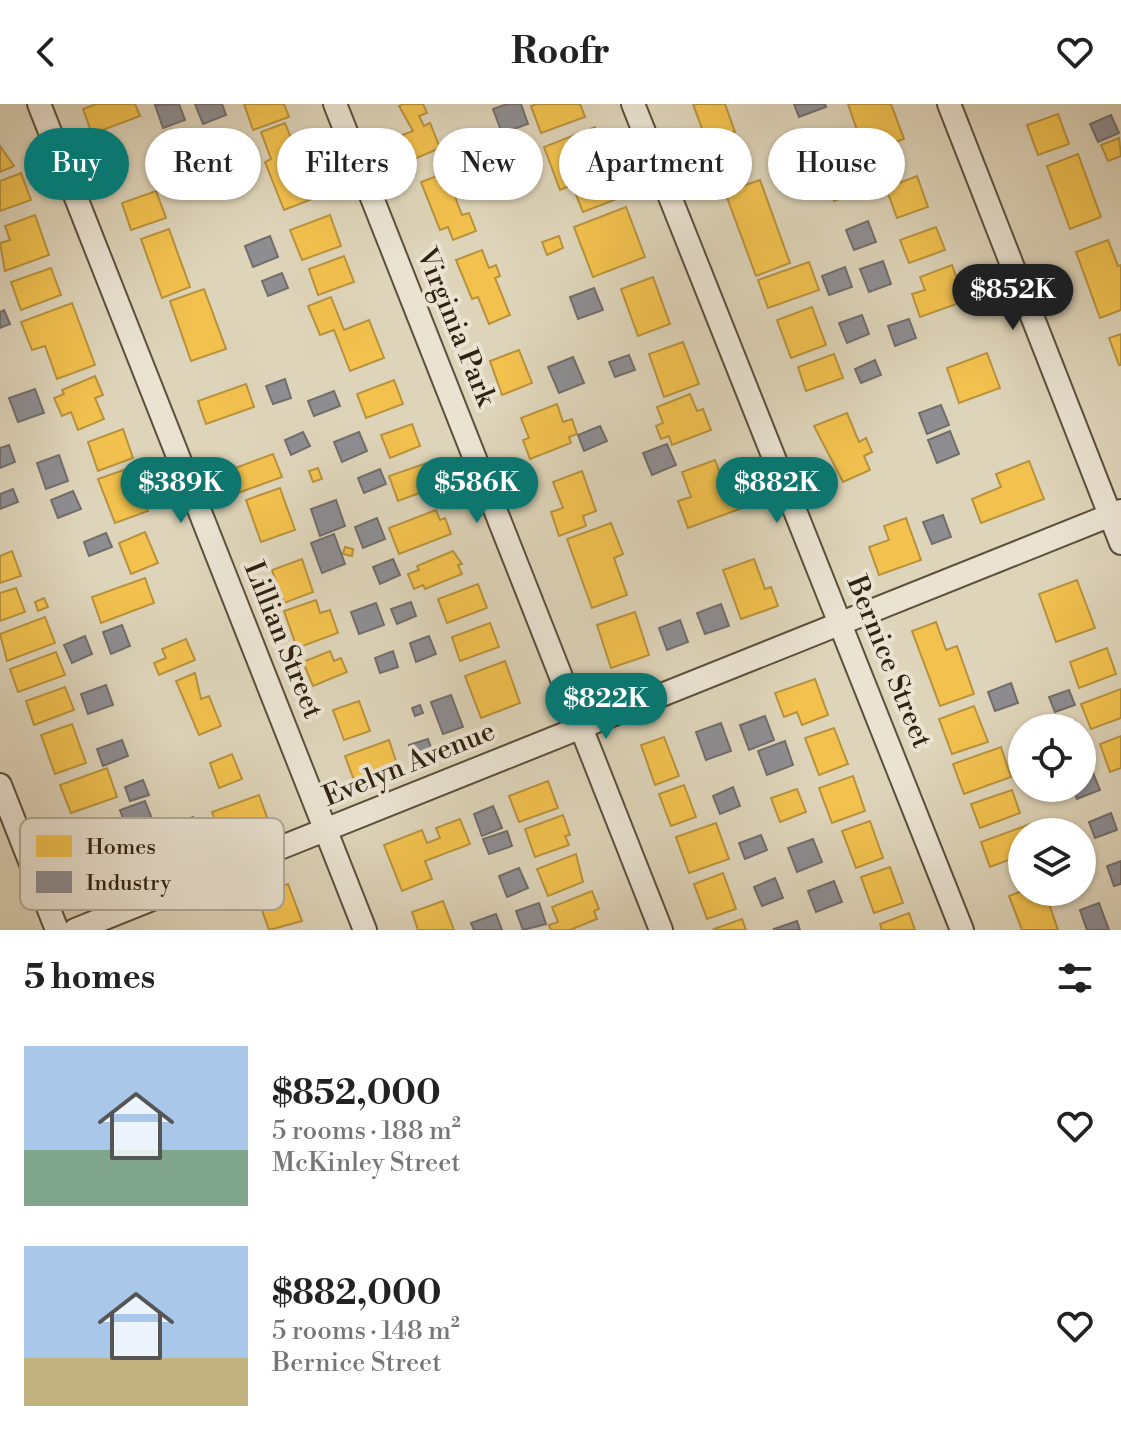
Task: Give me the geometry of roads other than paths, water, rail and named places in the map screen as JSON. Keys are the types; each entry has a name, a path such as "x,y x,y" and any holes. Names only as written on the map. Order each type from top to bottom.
{"street":[{"name":"Lillian Street","path":"39,104 365,930"},
{"name":"Virginia Park","path":"335,104 661,930"},
{"name":"Bernice Street","path":"633,104 962,930"},
{"path":"949,104 1116,513 1121,543"},
{"name":"Evelyn Avenue","path":"284,846 1116,513"},
{"path":"0,785 20,836"},
{"path":"49,910 57,930"},
{"name":"Evelyn Avenue","path":"75,930 125,910"}]}
